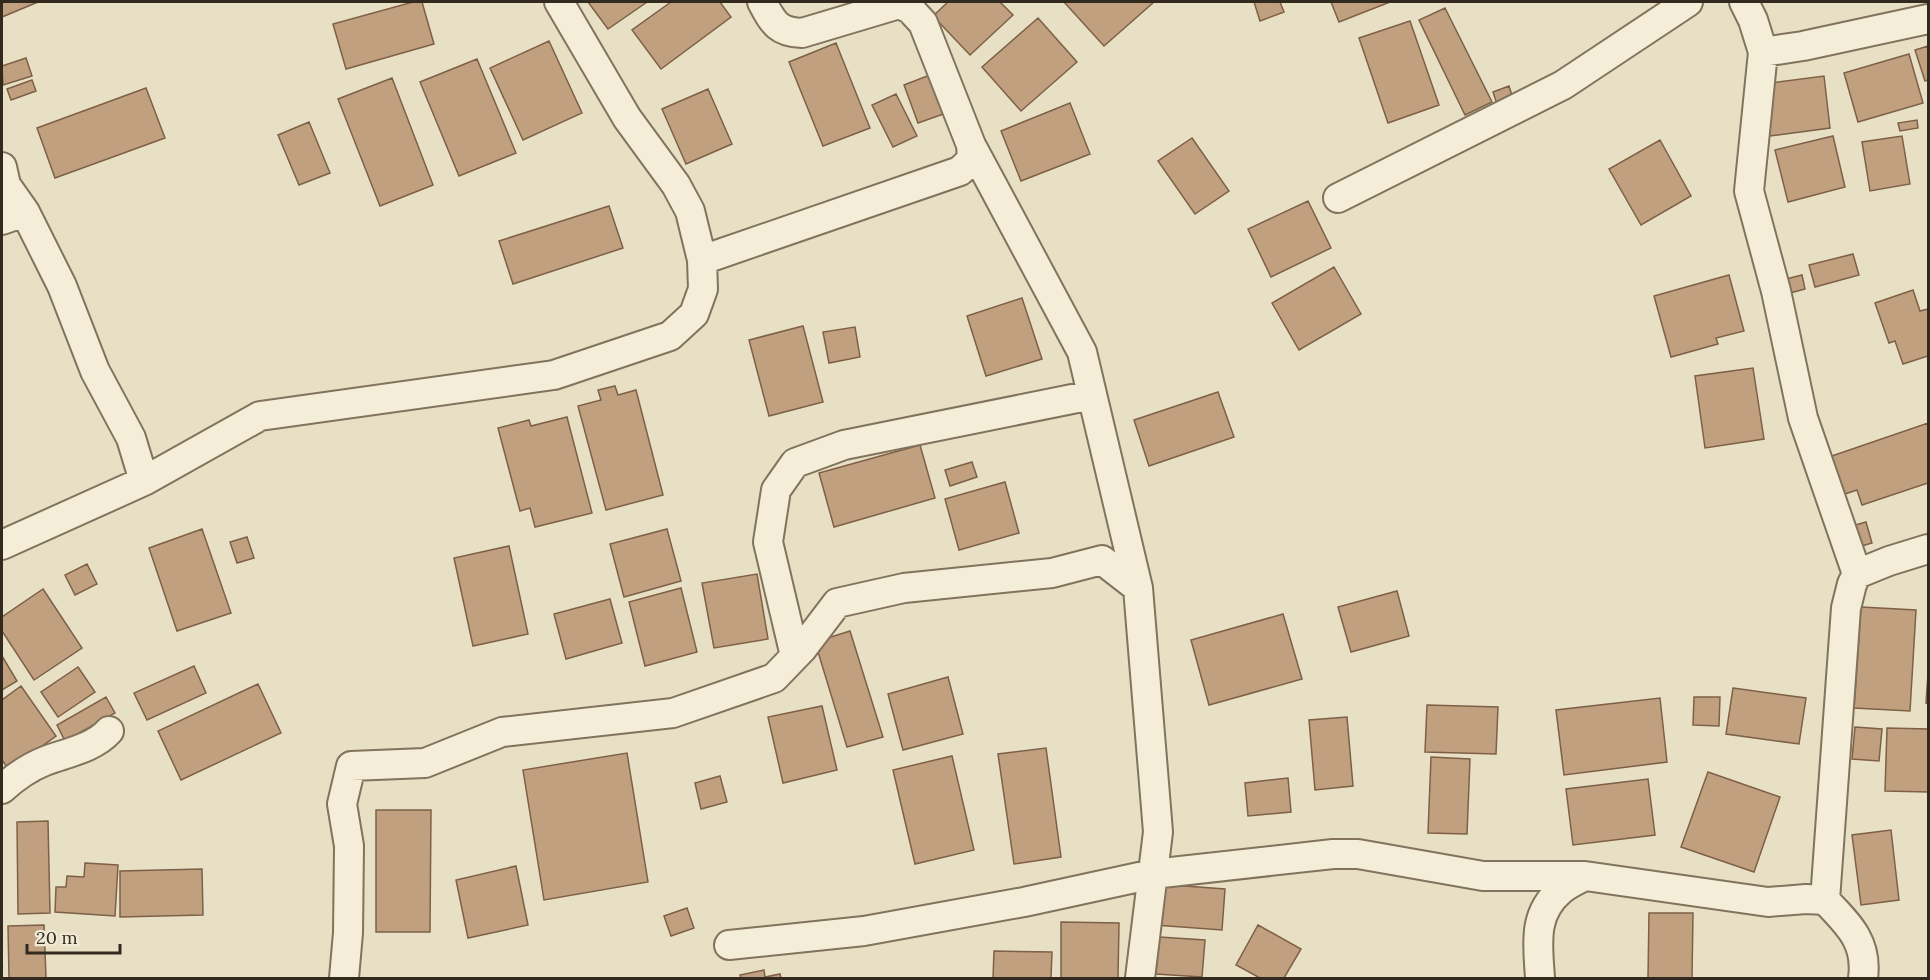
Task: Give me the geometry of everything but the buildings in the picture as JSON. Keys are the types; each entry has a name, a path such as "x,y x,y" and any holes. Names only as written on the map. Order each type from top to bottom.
{"street":[{"path":"2,545 144,481 260,416 554,375 670,336 694,314 702,289 702,260 690,211 676,185 627,118 559,2"},
{"path":"762,2 774,23 789,32 802,33 899,4 910,9 923,22 971,145 1082,352 1138,588 1158,832 1140,978"},
{"path":"1338,198 1563,85 1688,2"},
{"path":"1744,2 1753,20 1763,52 1749,191 1776,291 1803,418 1857,574"},
{"path":"1763,52 1803,46 1929,19"},
{"path":"702,260 960,171 972,159 971,145"},
{"path":"2,167 13,216 62,286 95,370 131,438 144,481"},
{"path":"795,656 768,542 776,490 795,463 844,445 1092,395"},
{"path":"1825,900 1846,608 1852,584 1857,574 1929,549"},
{"path":"344,978 348,933 349,846 342,804 351,766 425,763 502,732 673,713 774,678 795,656 837,603 904,588 1052,573 1102,560 1138,588"},
{"path":"2,789 11,780 44,761 104,738 110,731"},
{"path":"729,945 864,931 1024,902 1153,874 1333,854 1358,855 1483,876 1585,876 1768,902 1825,900 1848,924 1860,943 1865,965 1863,978"},
{"path":"1540,978 1538,930 1544,909 1560,890 1585,876"}]}
